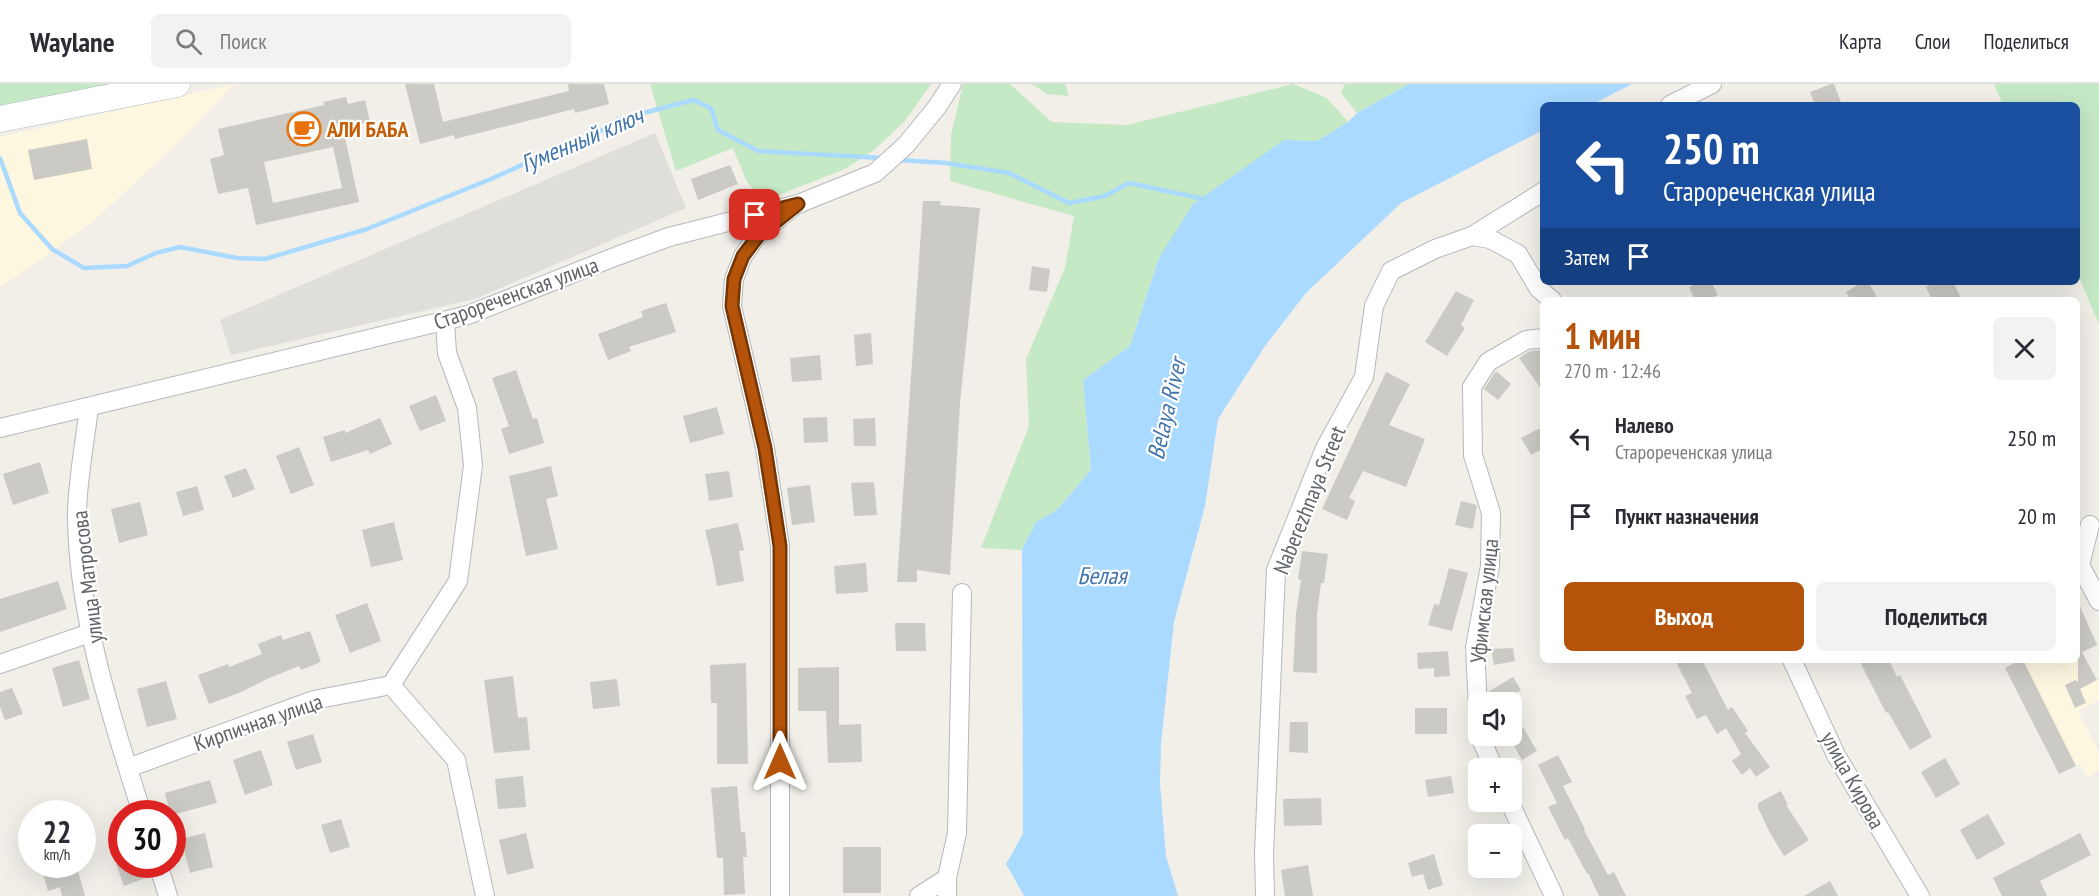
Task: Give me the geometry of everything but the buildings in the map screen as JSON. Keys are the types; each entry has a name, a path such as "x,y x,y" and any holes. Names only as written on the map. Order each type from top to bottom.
{"main road":[{"path":"0,118 177,84"}],"street":[{"name":"Старореченская улица","path":"0,429 468,315 669,237 798,204 875,173 906,145 937,107 952,84"},
{"path":"1676,102 1712,84"},
{"path":"1472,236 1540,194"},
{"path":"780,896 780,546 765,448 732,306 734,279 743,256 758,236 798,204"},
{"path":"1472,236 1490,239 1518,254 1539,289 1548,297"},
{"name":"Naberezhnaya Street","path":"1265,896 1264,854 1276,570 1324,448 1364,377 1374,306 1391,272 1435,249 1472,236"},
{"path":"445,321 447,353 467,408 472,465 458,581 391,685 456,760 485,896"},
{"name":"Уфимская улица","path":"1477,692 1475,647 1491,566 1491,513 1473,454 1472,387 1488,362 1527,340 1540,338"},
{"name":"улица Матросова","path":"89,407 77,510 79,545 90,633 138,800"},
{"path":"2080,560 2089,523"},
{"path":"2080,566 2099,601"},
{"path":"919,896 947,887 957,833 962,593"},
{"path":"0,664 90,633"},
{"name":"улица Кирова","path":"1793,663 1836,755 1920,896"},
{"name":"Кирпичная улица","path":"128,768 314,700 391,685"},
{"path":"1514,812 1554,896"},
{"path":"162,878 168,896"}],"shaded area":[{"path":"234,84 183,138 95,220 18,276 0,286 0,137"},
{"path":"655,133 686,208 475,299 231,355 220,320"},
{"path":"2083,652 2099,684 2099,700 2078,711 2099,752 2099,771 2087,777 2080,763 2059,774 2005,668 2014,663 2080,663 2080,653"}],"green space":[{"path":"0,84 118,84 0,108"},
{"path":"650,84 931,84 905,121 873,151 845,169 779,195 757,192 747,182 733,148 676,171"},
{"path":"963,84 1010,84 1052,122 1127,125 1293,84 1327,98 1348,122 1317,141 1284,140 1159,258 1130,346 1083,380 1091,470 1057,510 1036,523 1022,550 981,548 1029,426 1026,359 1065,268 1074,216 950,181 951,135"},
{"path":"1032,84 1065,84 1069,96 1047,94"},
{"path":"1345,84 1409,84 1357,113 1341,93"},
{"path":"1994,84 2099,84 2099,324 2080,280 2080,102 2002,102"}],"water":[{"name":"Белая","path":"1409,84 1632,84 1597,102 1540,102 1540,132 1401,203 1306,293 1265,346 1218,419 1205,506 1174,622 1161,743 1160,784 1166,856 1178,896 1024,896 1006,864 1023,834 1022,550 1036,522 1057,510 1091,470 1083,380 1130,346 1159,258 1193,204 1284,140 1317,141 1348,122 1357,113"}],"waterway":[{"name":"Гуменный ключ","path":"0,158 20,213 52,249 84,268 127,266 156,253 180,247 237,258 265,259 367,229 592,137 617,120 693,100 711,108 718,130 758,151 882,158"},
{"name":"Гуменный ключ","path":"899,160 946,163 1009,173 1069,203 1105,196 1129,183 1204,199"}],"place":[{"name":"АЛИ БАБА","path":"304,129"}],"route":[{"path":"755,215 798,204 758,236 743,256 734,279 732,306 765,448 780,546 780,762"}],"water label":[{"name":"Belaya River","path":"1167,409"}]}
